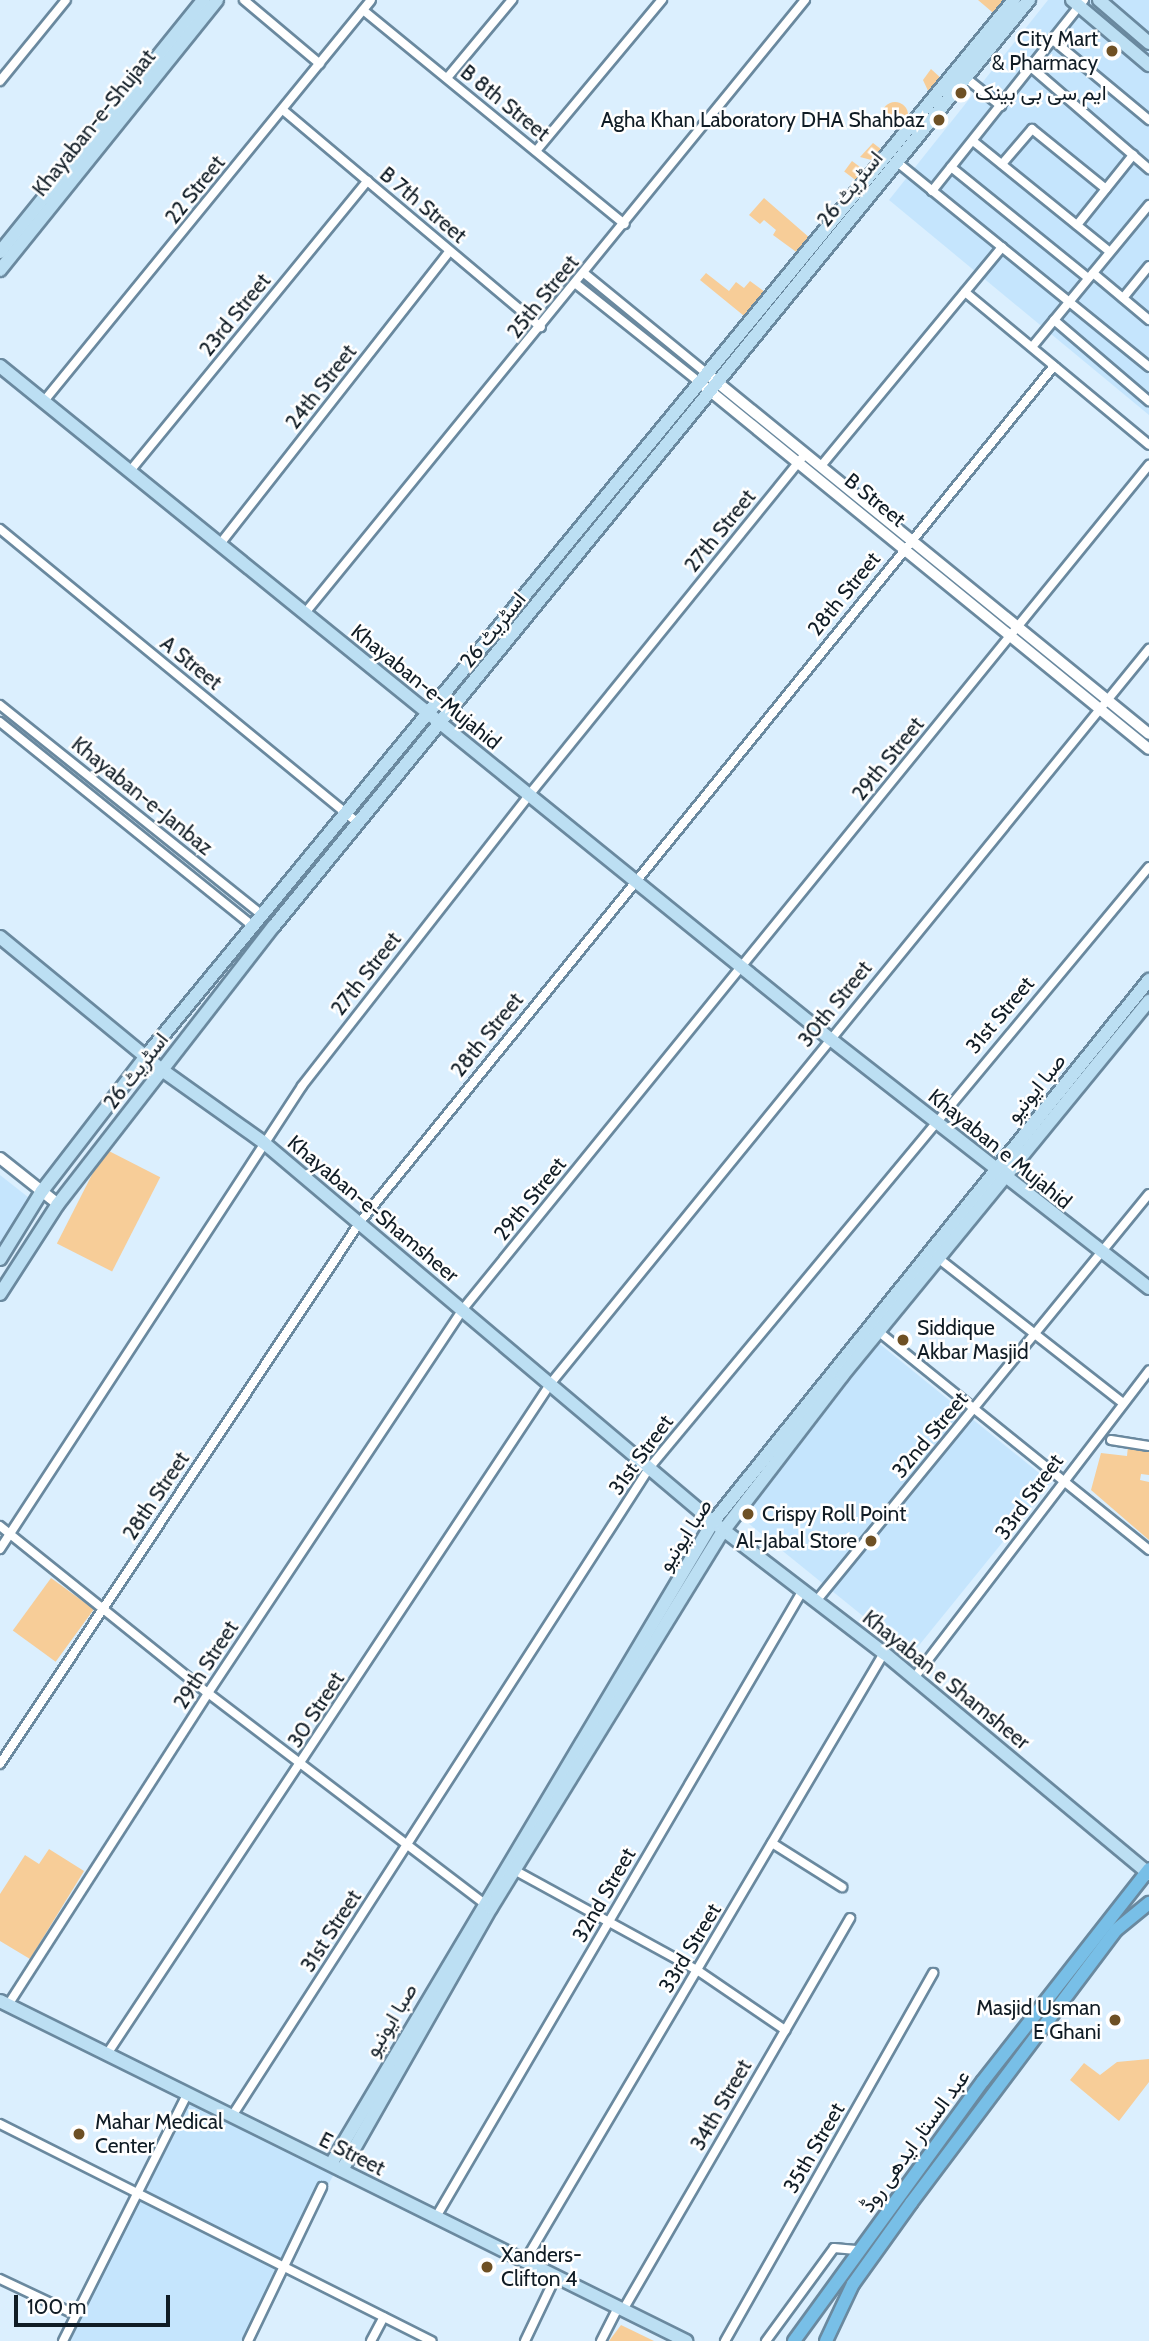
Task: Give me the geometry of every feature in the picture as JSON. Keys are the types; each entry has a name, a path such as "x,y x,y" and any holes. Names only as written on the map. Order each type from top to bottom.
{"main road":[{"name":"Khayaban-e-Shujaat","path":"0,252 203,0"},
{"name":"Khayaban-e-Shujaat","path":"0,270 217,0"},
{"name":"اسٹریٹ 26","path":"0,1294 58,1203 162,1070 897,162 1014,0"},
{"name":"اسٹریٹ 26","path":"1,1252 42,1191 146,1056 426,711 703,378 961,75 1029,0"},
{"path":"1099,0 1149,43"},
{"path":"1078,2 1149,65"},
{"name":"Khayaban-e-Mujahid","path":"0,366 829,1038"},
{"name":"Khayaban-e-Shamsheer","path":"0,937 162,1070 263,1142 718,1526"},
{"name":"صبا ایونیو","path":"336,2167 486,1906 718,1526 1149,981"},
{"name":"صبا ایونیو","path":"486,1906 514,1870 718,1526 938,1258 999,1173 1149,1001"},
{"name":"Khayaban e Mujahid","path":"829,1038 1149,1289"},
{"name":"Khayaban e Shamsheer","path":"718,1526 884,1653 1148,1872"},
{"name":"عبد الستار ایدھی روڈ","path":"794,2341 1088,1941 1148,1872"},
{"name":"عبد الستار ایدھی روڈ","path":"826,2341 853,2284 935,2169 1116,1930 1149,1903"},
{"name":"E Street","path":"4,2003 686,2341"}],"street":[{"path":"0,81 66,0"},
{"path":"244,0 320,64"},
{"name":"22 Street","path":"44,401 371,0"},
{"path":"447,78 512,0"},
{"path":"536,151 662,0"},
{"name":"25th Street","path":"305,613 541,327 805,0"},
{"path":"932,191 1054,41 1078,2"},
{"name":"B 8th Street","path":"363,10 624,224"},
{"path":"1054,41 1149,120"},
{"path":"1032,68 1149,169"},
{"path":"961,75 1001,106"},
{"name":"B 7th Street","path":"283,110 541,327"},
{"path":"1002,164 1032,129 1106,188"},
{"path":"973,141 1110,252"},
{"path":"1077,225 1133,155"},
{"path":"897,162 1149,368"},
{"path":"951,167 1149,320"},
{"name":"23rd Street","path":"130,471 367,181"},
{"path":"1032,347 1149,205"},
{"path":"821,467 1002,247"},
{"name":"24th Street","path":"220,544 450,251"},
{"path":"1123,298 1149,266"},
{"name":"B Street","path":"584,273 703,378 1103,706 1149,749"},
{"name":"B Street","path":"575,283 703,378"},
{"path":"965,292 1149,445"},
{"path":"1054,320 1149,401"},
{"name":"28th Street","path":"0,1764 360,1222 634,880 1054,366"},
{"name":"B Street","path":"802,458 821,467 908,544"},
{"name":"27th Street","path":"0,1549 263,1142 529,794 802,458"},
{"name":"29th Street","path":"4,2003 463,1309 1149,465"},
{"name":"A Street","path":"0,529 359,824"},
{"name":"30th Street","path":"551,1384 829,1038 1149,649"},
{"name":"Khayaban-e-Janbaz","path":"0,705 262,915"},
{"name":"B Street","path":"1103,706 1149,734"},
{"name":"Khayaban-e-Janbaz","path":"0,722 253,926"},
{"name":"31st Street","path":"232,2116 650,1467 934,1121 1149,867"},
{"path":"0,1158 58,1203"},
{"name":"32nd Street","path":"817,1600 1149,1194"},
{"path":"938,1258 1123,1403"},
{"path":"878,1332 1149,1550"},
{"name":"33rd Street","path":"915,1678 1062,1479 1149,1371"},
{"name":"30 Street","path":"107,2054 302,1764 551,1384"},
{"path":"1111,1440 1149,1446"},
{"path":"0,1526 104,1606 208,1693 486,1906"},
{"name":"32nd Street","path":"436,2217 803,1590"},
{"name":"33rd Street","path":"525,2261 884,1653"},
{"path":"772,1843 842,1887"},
{"path":"514,1870 697,1970 785,2030"},
{"name":"34th Street","path":"601,2341 850,1918"},
{"name":"35th Street","path":"725,2341 933,1973"},
{"path":"63,2341 187,2094"},
{"path":"0,2123 432,2341"},
{"path":"247,2341 322,2187"},
{"path":"766,2341 834,2248 859,2250"},
{"path":"525,2341 556,2276"},
{"path":"1,2283 76,2315"},
{"path":"371,2341 384,2317"}],"shaded area":[{"path":"978,0 1011,0 998,17"},
{"path":"1048,0 1149,0 1149,415 889,200"},
{"path":"931,69 943,80 930,95 923,80"},
{"path":"895,102 904,106 908,115 904,124 895,128 886,124 882,115 886,106"},
{"path":"873,143 886,153 879,162 860,157"},
{"path":"852,161 868,173 860,183 844,171"},
{"path":"764,198 811,239 799,254 773,235 776,230 764,220 760,224 749,215"},
{"path":"706,273 729,291 736,282 744,288 750,281 769,295 749,320 700,280"},
{"path":"105,1149 160,1177 112,1272 57,1243"},
{"path":"0,1175 33,1201 0,1254"},
{"path":"876,1341 1051,1483 911,1655 736,1514"},
{"path":"1128,1446 1149,1448 1149,1475 1141,1474 1140,1480 1149,1482 1149,1540 1091,1490 1101,1453 1127,1456"},
{"path":"51,1578 94,1609 56,1662 13,1631"},
{"path":"49,1849 84,1871 30,1959 0,1941 0,1894 25,1855 39,1864"},
{"path":"1149,2059 1149,2082 1119,2121 1070,2080 1084,2063 1100,2075 1117,2062"},
{"path":"187,2094 337,2168 247,2341 63,2341"},
{"path":"621,2325 654,2341 609,2341"}],"place":[{"name":"City Mart & Pharmacy","path":"1112,51"},
{"name":"ایم سی بی بینک","path":"961,93"},
{"name":"Agha Khan Laboratory DHA Shahbaz","path":"939,120"},
{"name":"Siddique Akbar Masjid","path":"903,1340"},
{"name":"Crispy Roll Point","path":"748,1514"},
{"name":"Al-Jabal Store","path":"871,1541"},
{"name":"Masjid Usman E Ghani","path":"1115,2020"},
{"name":"Mahar Medical Center","path":"79,2134"},
{"name":"Xanders- Clifton 4","path":"487,2267"}]}
